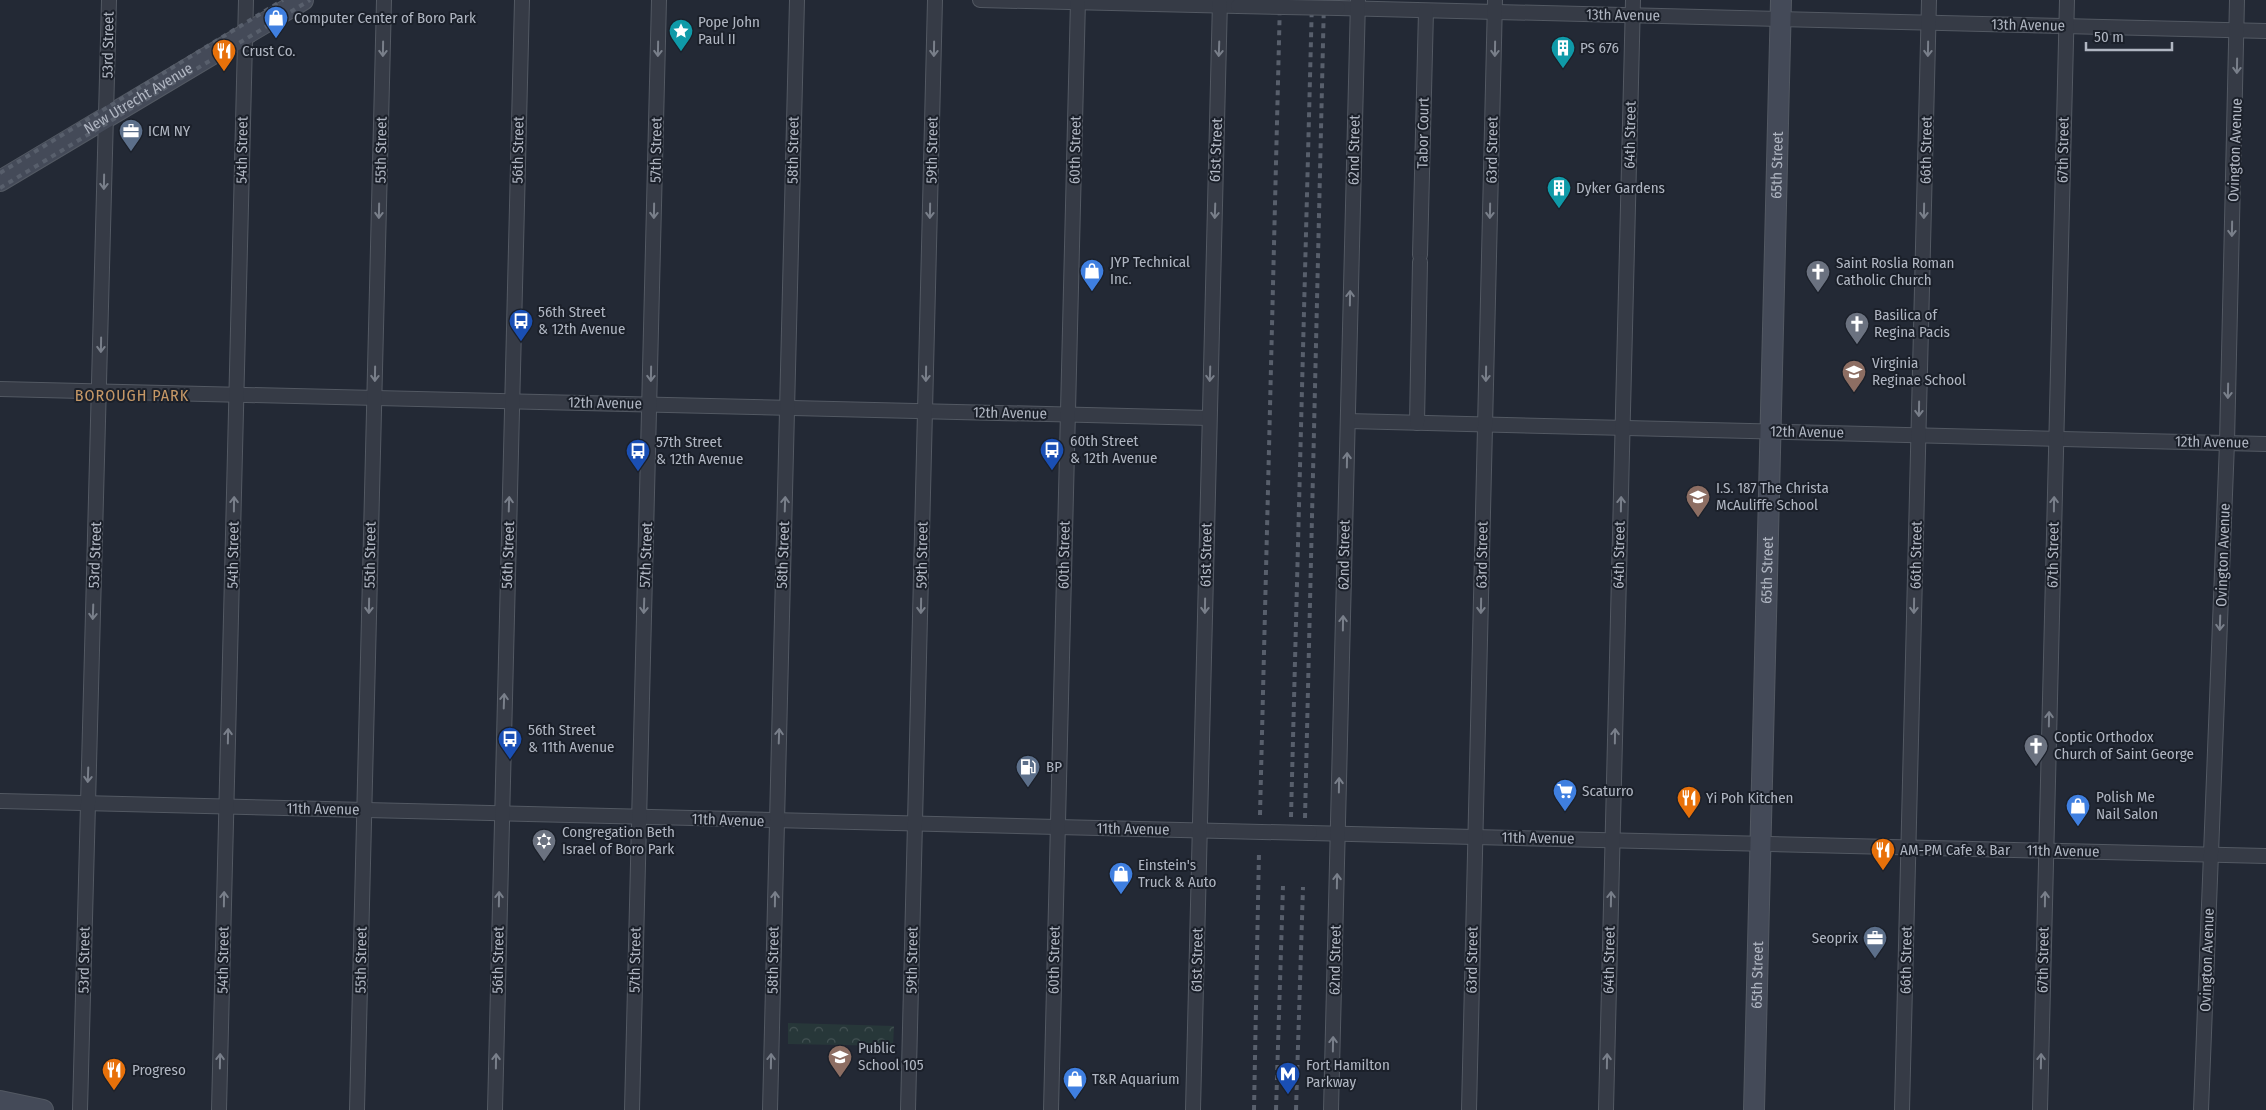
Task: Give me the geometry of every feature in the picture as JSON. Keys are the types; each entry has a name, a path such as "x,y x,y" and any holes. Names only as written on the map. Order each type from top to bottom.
{"main road":[{"name":"New Utrecht Avenue","path":"0,181 303,0"},
{"name":"65th Street","path":"1754,1110 1781,10"},
{"path":"0,1101 43,1110"}],"street":[{"name":"53rd Street","path":"80,1110 109,0"},
{"name":"54th Street","path":"219,1110 246,0"},
{"name":"55th Street","path":"357,1110 384,0"},
{"name":"56th Street","path":"494,1110 522,0"},
{"name":"57th Street","path":"632,1110 660,0"},
{"name":"58th Street","path":"770,1110 797,0"},
{"name":"59th Street","path":"908,1110 935,0"},
{"name":"13th Avenue","path":"980,0 1220,3 1238,6 1338,8 1358,4 1426,11 1495,6 1633,16 1781,10 1929,23 2266,31"},
{"name":"64th Street","path":"1606,1110 1633,0"},
{"name":"66th Street","path":"1902,1110 1929,0"},
{"name":"67th Street","path":"2040,1110 2067,0"},
{"name":"Ovington Avenue","path":"2201,1110 2227,443 2238,0"},
{"name":"60th Street","path":"1051,1110 1078,1"},
{"name":"61st Street","path":"1193,1110 1220,3"},
{"name":"62nd Street","path":"1331,1110 1358,4"},
{"name":"63rd Street","path":"1468,1110 1495,6"},
{"name":"Tabor Court","path":"1417,423 1426,11"},
{"name":"12th Avenue","path":"0,388 1209,418"},
{"name":"12th Avenue","path":"1348,421 2266,444"},
{"name":"11th Avenue","path":"0,802 2266,856"}],"green space":[{"path":"788,1023 894,1026 893,1046 788,1044"}],"railway":[{"path":"0,173 283,0"},
{"path":"0,188 310,0"},
{"path":"1260,815 1280,0"},
{"path":"1291,817 1312,0"},
{"path":"1305,818 1324,0"},
{"path":"1254,1110 1259,851"},
{"path":"1276,1110 1283,886"},
{"path":"1296,1110 1303,887"}],"place":[{"name":"Computer Center of Boro Park","path":"276,39"},
{"name":"Pope John Paul II","path":"681,52"},
{"name":"PS 676","path":"1563,69"},
{"name":"Crust Co.","path":"224,72"},
{"name":"ICM NY","path":"131,152"},
{"name":"Dyker Gardens","path":"1559,209"},
{"name":"JYP Technical Inc.","path":"1092,292"},
{"name":"Saint Roslia Roman Catholic Church","path":"1818,293"},
{"name":"56th Street & 12th Avenue","path":"521,342"},
{"name":"Basilica of Regina Pacis","path":"1857,345"},
{"name":"Virginia Reginae School","path":"1854,393"},
{"name":"60th Street & 12th Avenue","path":"1052,471"},
{"name":"57th Street & 12th Avenue","path":"638,472"},
{"name":"I.S. 187 The Christa McAuliffe School","path":"1698,518"},
{"name":"56th Street & 11th Avenue","path":"510,760"},
{"name":"Coptic Orthodox Church of Saint George","path":"2036,767"},
{"name":"BP","path":"1028,788"},
{"name":"Scaturro","path":"1565,812"},
{"name":"Yi Poh Kitchen","path":"1689,819"},
{"name":"Polish Me Nail Salon","path":"2078,827"},
{"name":"Congregation Beth Israel of Boro Park","path":"544,862"},
{"name":"AM-PM Cafe & Bar","path":"1883,871"},
{"name":"Einstein's Truck & Auto","path":"1121,895"},
{"name":"Seoprix","path":"1875,959"},
{"name":"Public School 105","path":"840,1078"},
{"name":"Progreso","path":"114,1091"},
{"name":"Fort Hamilton Parkway","path":"1288,1095"},
{"name":"T&R Aquarium","path":"1075,1100"}],"district":[{"name":"BOROUGH PARK","path":"132,395"}]}
